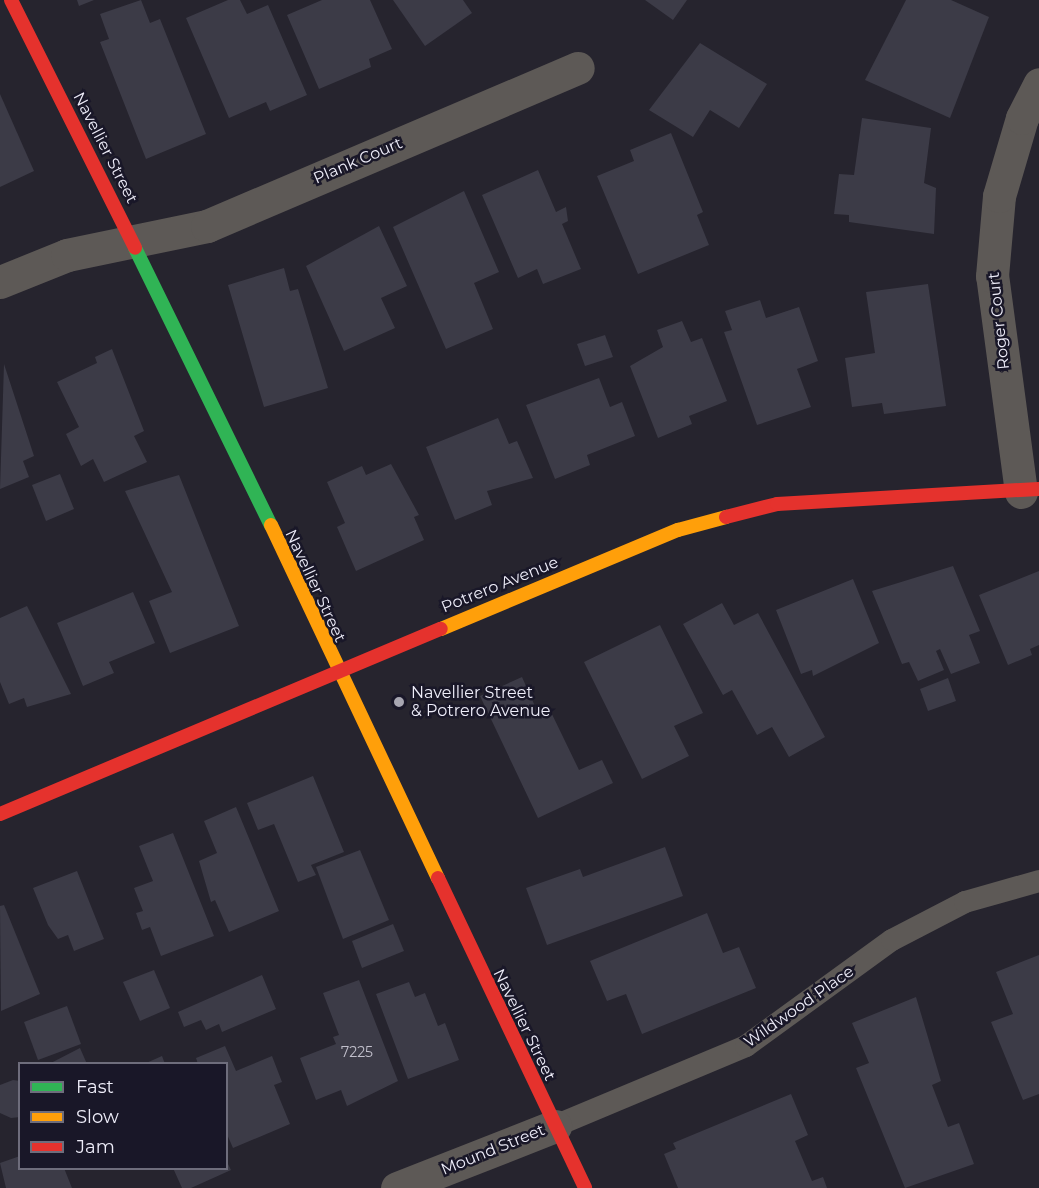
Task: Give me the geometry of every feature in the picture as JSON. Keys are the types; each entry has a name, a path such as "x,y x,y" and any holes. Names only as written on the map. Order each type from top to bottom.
{"street":[{"name":"Navellier Street","path":"11,0 134,242 335,670 585,1188"},
{"name":"Plank Court","path":"0,282 67,255 207,226 578,68"},
{"name":"Roger Court","path":"1030,491 992,276 999,196 1022,118 1039,84"},
{"name":"Potrero Avenue","path":"0,814 335,670 678,530 777,504 1030,491"},
{"name":"Mound Street","path":"397,1188 555,1125"}],"lane":[{"name":"Wildwood Place","path":"555,1125 746,1046 892,940 965,902 1039,881"}],"building":[{"path":"77,0 94,0 79,6"},
{"path":"141,0 150,23 160,19 206,134 146,159 100,42 109,39 100,14"},
{"path":"228,0 240,0 247,14 268,5 307,95 270,111 266,102 229,118 186,18"},
{"path":"322,0 370,0 392,49 369,59 371,67 319,89 287,15"},
{"path":"393,0 463,0 472,13 425,46"},
{"path":"645,0 687,0 673,20"},
{"path":"906,0 951,0 989,17 950,118 865,80"},
{"path":"700,43 767,84 739,128 710,110 693,137 649,110"},
{"path":"0,94 34,171 0,187"},
{"path":"862,118 931,128 924,183 936,188 934,234 849,222 849,215 834,214 839,174 854,175"},
{"path":"671,133 703,212 697,215 709,245 638,274 597,176 634,161 630,150"},
{"path":"538,170 556,212 566,207 568,221 562,224 581,269 543,284 537,269 518,278 482,195"},
{"path":"464,191 499,272 474,283 493,329 446,349 393,227"},
{"path":"379,226 407,286 381,298 395,328 344,351 306,266"},
{"path":"284,268 290,291 298,289 328,388 264,407 228,285"},
{"path":"928,284 946,406 884,414 882,403 852,407 845,358 875,353 866,292"},
{"path":"760,300 766,318 799,307 818,361 797,369 811,407 757,425 724,332 732,330 725,311"},
{"path":"682,321 691,342 702,338 727,401 689,416 692,424 658,438 630,366 663,347 657,330"},
{"path":"605,335 613,357 585,366 577,344"},
{"path":"112,349 144,431 134,436 147,462 104,482 93,459 81,466 66,434 79,427 57,382 97,363 95,357"},
{"path":"4,364 34,456 23,461 29,477 0,489"},
{"path":"599,378 610,407 622,402 635,436 587,455 590,465 555,479 526,405"},
{"path":"498,418 509,444 517,441 533,478 487,491 492,505 455,520 426,447"},
{"path":"391,464 419,515 414,517 424,540 356,571 337,527 345,523 327,482 362,466 366,475"},
{"path":"60,474 74,509 46,521 32,485"},
{"path":"179,475 239,626 170,653 149,601 172,592 125,491"},
{"path":"953,566 980,631 969,635 980,663 951,674 940,649 936,651 944,670 918,681 909,662 902,664 872,591"},
{"path":"1039,571 1039,645 1030,649 1032,655 1008,665 979,595"},
{"path":"853,579 879,643 813,676 812,670 801,674 776,610"},
{"path":"133,592 155,643 109,662 114,673 83,686 57,623"},
{"path":"722,603 734,625 758,613 825,737 789,757 772,727 757,735 732,690 723,695 683,624"},
{"path":"27,606 71,694 27,707 24,698 9,704 0,682 0,618"},
{"path":"660,625 703,713 674,726 689,756 642,779 584,662"},
{"path":"522,677 538,713 549,708 579,770 602,760 613,783 538,818 480,696"},
{"path":"948,678 956,701 928,711 920,689"},
{"path":"313,776 344,852 311,865 316,875 298,882 274,824 258,830 247,803"},
{"path":"236,807 279,911 229,932 215,900 211,902 199,861 217,853 204,821"},
{"path":"173,833 214,936 161,956 150,927 142,930 136,913 143,911 134,888 153,881 139,846"},
{"path":"665,847 683,896 547,945 526,888 580,869 583,877"},
{"path":"360,850 389,920 343,939 316,867"},
{"path":"77,871 104,939 74,951 68,935 58,939 48,925 33,888"},
{"path":"4,905 40,994 1,1011 0,906"},
{"path":"707,913 723,953 739,947 756,988 642,1034 626,994 607,1001 590,961"},
{"path":"393,924 404,951 362,968 352,941"},
{"path":"1039,955 1039,1094 1023,1100 991,1022 1013,1014 996,972"},
{"path":"154,970 170,1008 140,1021 123,982"},
{"path":"262,975 276,1009 222,1032 219,1024 206,1030 201,1020 184,1027 178,1012"},
{"path":"359,980 398,1081 347,1106 341,1090 316,1100 300,1058 336,1044 333,1037 339,1035 323,993"},
{"path":"409,982 415,997 425,993 438,1026 445,1023 459,1060 408,1079 376,994"},
{"path":"916,997 941,1081 932,1085 948,1127 959,1123 974,1164 905,1188 856,1068 869,1063 852,1023"},
{"path":"67,1006 81,1044 38,1060 24,1022"},
{"path":"225,1046 236,1071 272,1056 282,1082 274,1085 290,1124 233,1148 228,1137 228,1062 197,1062 196,1058"},
{"path":"80,1048 86,1062 53,1062"},
{"path":"162,1056 164,1062 148,1062"},
{"path":"13,1080 18,1081 18,1117 11,1118 0,1113 0,1085"},
{"path":"791,1094 808,1135 795,1141 812,1181 823,1177 827,1188 678,1188 664,1154 676,1149 673,1143"},
{"path":"18,1157 18,1170 65,1170 72,1188 6,1188 0,1163"},
{"path":"228,1164 231,1170 191,1188 182,1188 174,1170 228,1170"}],"traffic: fast":[{"path":"135,248 271,525"}],"traffic: slow":[{"path":"441,629 678,530 726,517"},
{"path":"271,525 438,878"}],"traffic: jam":[{"path":"11,0 135,248"},
{"path":"726,517 777,504 1039,489"},
{"path":"0,814 441,629"},
{"path":"438,878 585,1188"}],"place":[{"name":"Navellier Street & Potrero Avenue","path":"399,702"}]}
